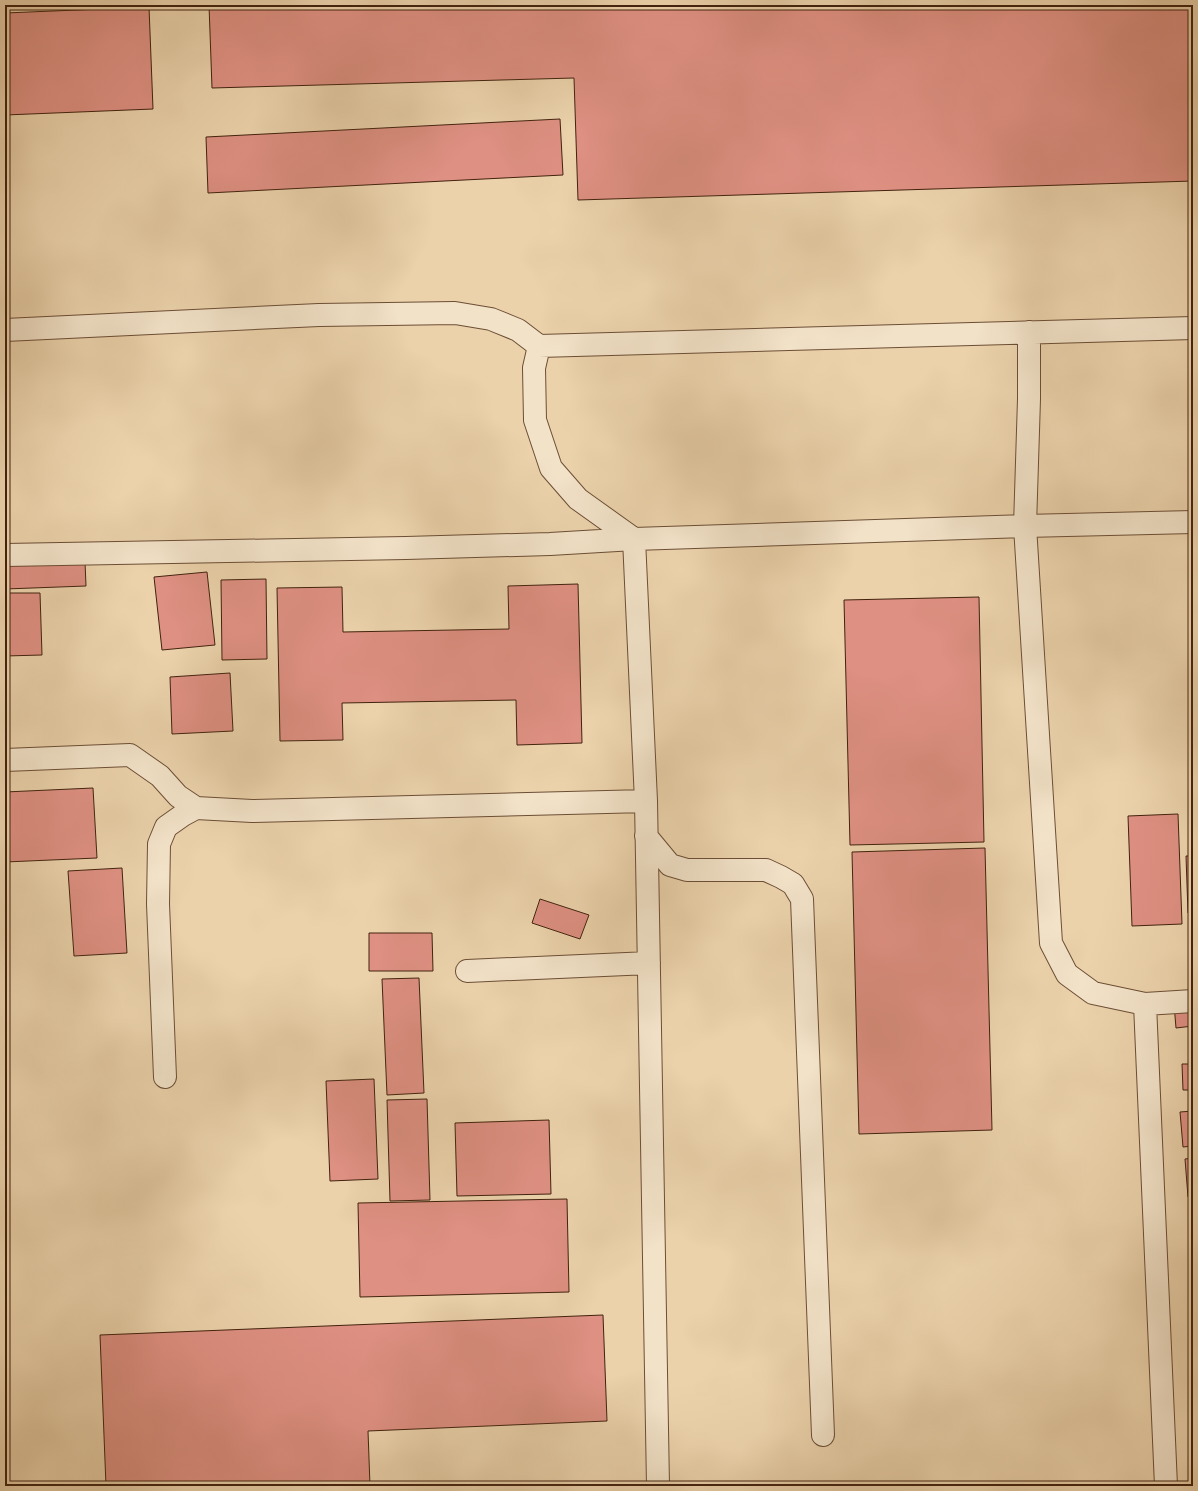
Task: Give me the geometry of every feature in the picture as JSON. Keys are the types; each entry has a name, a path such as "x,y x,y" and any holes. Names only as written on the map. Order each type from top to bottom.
{"lane":[{"path":"5,330 311,316 455,313 491,319 518,330 539,346 1193,328"},
{"path":"1029,332 1029,399 1025,526 1052,943 1067,974 1093,993 1145,1004 1193,1001"},
{"path":"539,346 534,368 536,420 551,468 578,499 634,539"},
{"path":"5,555 414,548 550,544 634,539 1193,522"},
{"path":"634,539 646,801 658,1486"},
{"path":"5,760 130,755 160,776 178,796 196,808 252,811 646,801"},
{"path":"165,1077 158,904 159,844 166,826 196,808"},
{"path":"646,836 670,866 687,870 766,870 793,884 802,899 823,1436"},
{"path":"467,971 649,963"},
{"path":"1145,1004 1166,1486"}],"building":[{"path":"209,5 1193,5 1193,181 578,200 574,78 212,88"},
{"path":"149,7 153,109 5,115 5,13"},
{"path":"560,119 563,175 208,193 206,137"},
{"path":"85,562 86,586 5,589 5,565"},
{"path":"207,572 215,645 162,650 154,577"},
{"path":"266,579 267,659 222,660 221,580"},
{"path":"578,584 582,743 517,745 516,700 342,703 343,740 280,741 277,588 342,587 343,632 509,629 508,586"},
{"path":"5,593 40,593 42,655 5,656"},
{"path":"979,597 984,842 850,845 844,600"},
{"path":"230,673 233,731 172,734 170,677"},
{"path":"93,788 97,858 5,862 5,792"},
{"path":"1178,814 1182,924 1132,926 1128,816"},
{"path":"985,848 992,1130 859,1134 852,852"},
{"path":"1186,856 1193,856 1193,913 1188,913"},
{"path":"122,868 127,953 74,956 68,871"},
{"path":"540,899 589,915 580,939 532,923"},
{"path":"369,933 432,933 433,971 369,971"},
{"path":"419,978 424,1093 387,1095 382,979"},
{"path":"1193,1003 1193,1026 1176,1028 1174,1004"},
{"path":"1182,1064 1193,1064 1193,1090 1183,1090"},
{"path":"374,1079 378,1179 330,1181 326,1081"},
{"path":"427,1099 430,1200 390,1201 387,1100"},
{"path":"1193,1111 1193,1146 1183,1147 1180,1112"},
{"path":"549,1120 551,1194 457,1196 455,1123"},
{"path":"1193,1158 1193,1196 1188,1197 1185,1159"},
{"path":"567,1199 569,1292 360,1297 358,1203"},
{"path":"603,1315 607,1421 368,1431 370,1486 106,1486 100,1335"}]}
